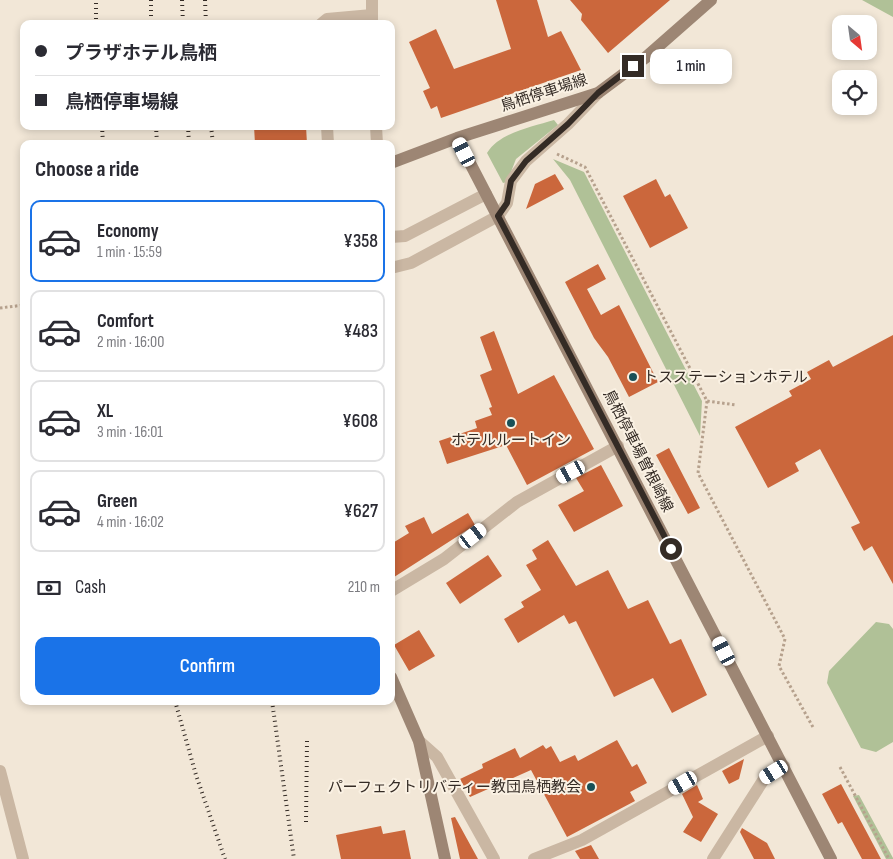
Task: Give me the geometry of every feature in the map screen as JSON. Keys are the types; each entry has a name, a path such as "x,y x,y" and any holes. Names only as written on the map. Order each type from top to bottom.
{"main road":[{"name":"鳥栖停車場線","path":"395,162 457,138 598,93 645,58 711,0"},
{"name":"鳥栖停車場曽根崎線","path":"457,138 784,766 827,857"},
{"path":"395,686 419,741 445,859"}],"street":[{"path":"326,20 372,19 372,0"},
{"path":"395,267 412,263 498,216 507,203 511,181 526,161 568,124 598,93"},
{"path":"395,237 406,236 486,194"},
{"path":"395,589 444,559 517,502 618,446"},
{"path":"534,859 582,840 768,736"},
{"path":"419,741 437,757 494,859"},
{"path":"713,859 764,779 784,766"},
{"path":"0,771 23,859"}],"path":[{"path":"551,152 585,167 707,401 698,473 785,639 779,666 814,729"},
{"path":"0,308 20,306"},
{"path":"707,401 736,405"},
{"path":"840,767 889,859"}],"green space":[{"path":"862,0 893,0 893,17"},
{"path":"554,120 558,125 516,159 507,182 503,183 487,153 508,135"},
{"path":"553,159 584,172 702,401 700,436 570,180"},
{"path":"876,622 889,624 893,629 893,742 876,752 861,748 827,683 829,671"},
{"path":"859,795 893,859 886,859 853,796"}],"building":[{"path":"496,0 537,0 548,37 561,31 581,70 441,118 437,106 431,109 423,91 430,88 409,42 436,29 454,69 511,49"},
{"path":"570,0 670,0 608,53 581,20 582,14"},
{"path":"254,130 306,130 307,140 255,140"},
{"path":"555,174 564,189 526,209 535,184"},
{"path":"656,179 665,197 670,194 688,228 650,248 623,196"},
{"path":"598,264 606,279 587,289 601,315 619,305 658,382 629,397 608,357 594,338 565,282"},
{"path":"494,331 518,394 554,375 594,449 527,485 506,445 447,464 439,441 477,428 475,421 492,415 489,408 492,407 480,375 492,370 480,337"},
{"path":"893,335 893,584 872,546 864,551 851,527 860,523 820,449 795,463 799,471 768,488 735,427 792,396 789,391 811,379 807,372 829,360 833,367"},
{"path":"669,448 700,508 688,514 656,455"},
{"path":"601,465 623,506 574,532 558,505 584,491 576,478"},
{"path":"468,513 475,525 395,576 395,542 409,533 405,526 424,517 432,534"},
{"path":"548,540 576,586 608,570 628,609 648,600 670,644 681,639 707,695 672,713 653,678 614,697 576,621 569,624 564,615 518,643 504,619 524,607 521,602 541,590 526,565 537,559 532,550"},
{"path":"488,555 502,576 460,604 446,583"},
{"path":"419,630 435,656 409,671 395,644"},
{"path":"617,740 632,767 637,764 647,783 630,792 635,801 567,837 531,770 470,797 460,779 483,768 482,764 515,748 520,758 543,745 546,749 551,746 560,762 575,755 578,761"},
{"path":"744,759 739,779 729,784 722,771"},
{"path":"841,784 881,859 862,859 842,822 838,824 822,794"},
{"path":"697,785 703,799 698,802 718,814 701,842 683,832 693,817 682,794"},
{"path":"455,817 478,859 460,859 451,818"},
{"path":"381,826 383,834 405,830 411,859 341,859 336,835"},
{"path":"742,828 767,843 775,859 754,859 740,832"},
{"path":"591,845 599,859 580,859 575,851"}],"railway":[{"path":"96,0 96,20"},
{"path":"151,0 151,20"},
{"path":"182,0 183,20"},
{"path":"205,0 206,20"},
{"path":"102,130 103,140"},
{"path":"156,130 157,140"},
{"path":"188,130 189,140"},
{"path":"211,130 213,140"},
{"path":"176,705 196,775 225,859"},
{"path":"273,705 294,859"},
{"path":"306,822 307,741"}],"place":[{"name":"トスステーションホテル","path":"633,377"},
{"name":"ホテルルートイン","path":"511,423"},
{"name":"パーフェクトリバティー教団鳥栖教会","path":"591,787"}],"route":[{"path":"633,66 598,93 568,124 526,161 511,181 507,203 498,216 671,549"}]}
